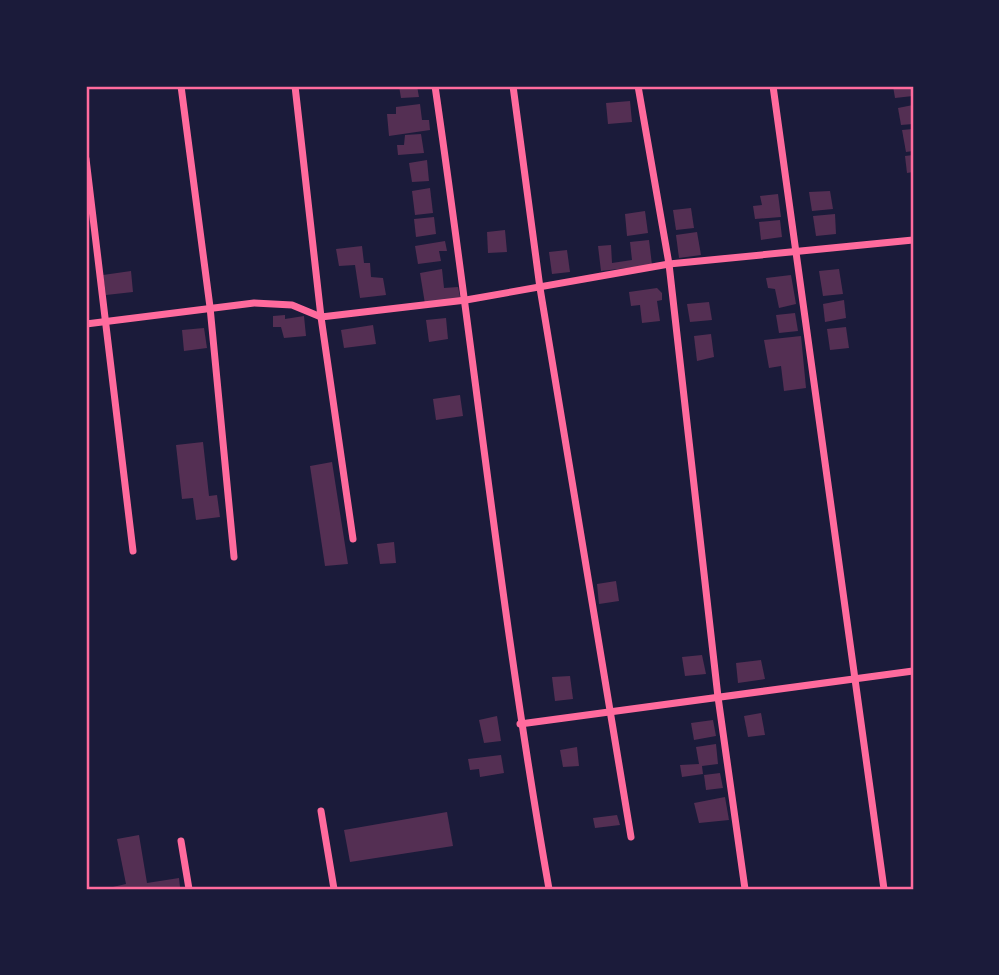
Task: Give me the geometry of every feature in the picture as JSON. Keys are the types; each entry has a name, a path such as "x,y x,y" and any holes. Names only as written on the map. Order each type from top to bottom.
{"street":[{"path":"181,86 210,307 234,557"},
{"path":"295,86 321,317 352,539"},
{"path":"435,86 466,299 520,724 548,889"},
{"path":"513,86 540,288 631,837"},
{"path":"638,86 669,264 718,697 745,889"},
{"path":"773,86 884,889"},
{"path":"86,159 133,551"},
{"path":"86,324 254,303 292,305 321,317 540,288 669,264 913,240"},
{"path":"520,724 913,671"},
{"path":"321,811 334,889"},
{"path":"181,841 189,889"}],"building":[{"path":"399,86 417,86 419,97 401,98"},
{"path":"893,86 913,86 913,96 895,98"},
{"path":"630,101 632,122 608,124 606,103"},
{"path":"420,104 422,120 429,120 430,130 389,136 387,114 396,114 396,107"},
{"path":"913,105 913,124 901,125 898,108"},
{"path":"913,129 913,151 906,152 902,130"},
{"path":"421,134 424,153 398,155 397,145 404,145 405,135"},
{"path":"913,155 913,172 907,173 905,156"},
{"path":"427,160 429,181 412,182 409,163"},
{"path":"430,188 433,213 415,215 412,191"},
{"path":"830,191 833,209 812,211 809,192"},
{"path":"778,194 781,217 755,219 753,206 762,205 760,196"},
{"path":"691,208 694,228 676,230 673,210"},
{"path":"645,211 648,233 627,236 625,214"},
{"path":"835,214 836,234 816,236 813,216"},
{"path":"434,217 436,234 416,237 414,219"},
{"path":"780,220 782,237 761,240 759,222"},
{"path":"505,230 507,252 488,253 487,232"},
{"path":"697,232 701,255 679,258 676,235"},
{"path":"649,240 652,265 601,271 598,246 611,245 612,263 632,260 630,242"},
{"path":"445,241 447,251 439,251 441,261 418,264 415,246"},
{"path":"362,246 364,263 370,263 371,277 383,278 386,295 360,298 355,265 339,266 336,249"},
{"path":"567,250 570,272 552,274 549,252"},
{"path":"442,269 444,288 458,287 461,301 425,304 420,273"},
{"path":"839,269 843,294 823,296 819,271"},
{"path":"131,271 133,292 106,295 103,275"},
{"path":"791,275 796,304 779,308 775,289 768,288 766,278"},
{"path":"657,288 662,293 662,300 657,301 660,321 642,323 640,305 631,306 629,292"},
{"path":"844,300 846,318 825,322 823,304"},
{"path":"709,302 712,320 690,322 687,304"},
{"path":"795,313 798,331 779,333 776,315"},
{"path":"285,315 285,319 304,316 306,336 284,338 281,327 273,327 273,316"},
{"path":"446,318 448,339 429,342 426,320"},
{"path":"373,325 376,344 344,348 341,330"},
{"path":"846,327 849,348 830,350 827,329"},
{"path":"204,328 207,348 184,351 182,330"},
{"path":"711,334 714,357 697,361 694,336"},
{"path":"801,336 806,388 784,391 781,366 769,368 764,340"},
{"path":"460,395 463,416 436,420 433,399"},
{"path":"203,442 209,496 217,495 220,517 196,520 193,498 182,499 176,445"},
{"path":"332,462 348,564 325,566 310,466"},
{"path":"394,542 396,563 380,564 377,544"},
{"path":"616,581 619,601 599,604 597,584"},
{"path":"702,655 706,674 685,676 682,657"},
{"path":"761,660 765,679 738,683 736,663"},
{"path":"570,676 573,699 555,701 552,677"},
{"path":"761,713 765,735 748,737 744,716"},
{"path":"497,716 501,741 484,743 479,720"},
{"path":"713,720 716,736 694,740 691,723"},
{"path":"716,744 718,764 702,766 703,774 682,777 680,765 699,764 696,747"},
{"path":"577,747 579,766 563,767 560,750"},
{"path":"501,755 504,773 480,777 479,769 470,770 468,759"},
{"path":"720,773 723,788 706,790 704,775"},
{"path":"725,797 729,820 699,823 694,803"},
{"path":"447,812 453,846 350,862 344,830"},
{"path":"617,815 620,825 595,828 593,818"},
{"path":"139,835 147,883 179,878 180,887 104,889 126,884 117,839"}]}
